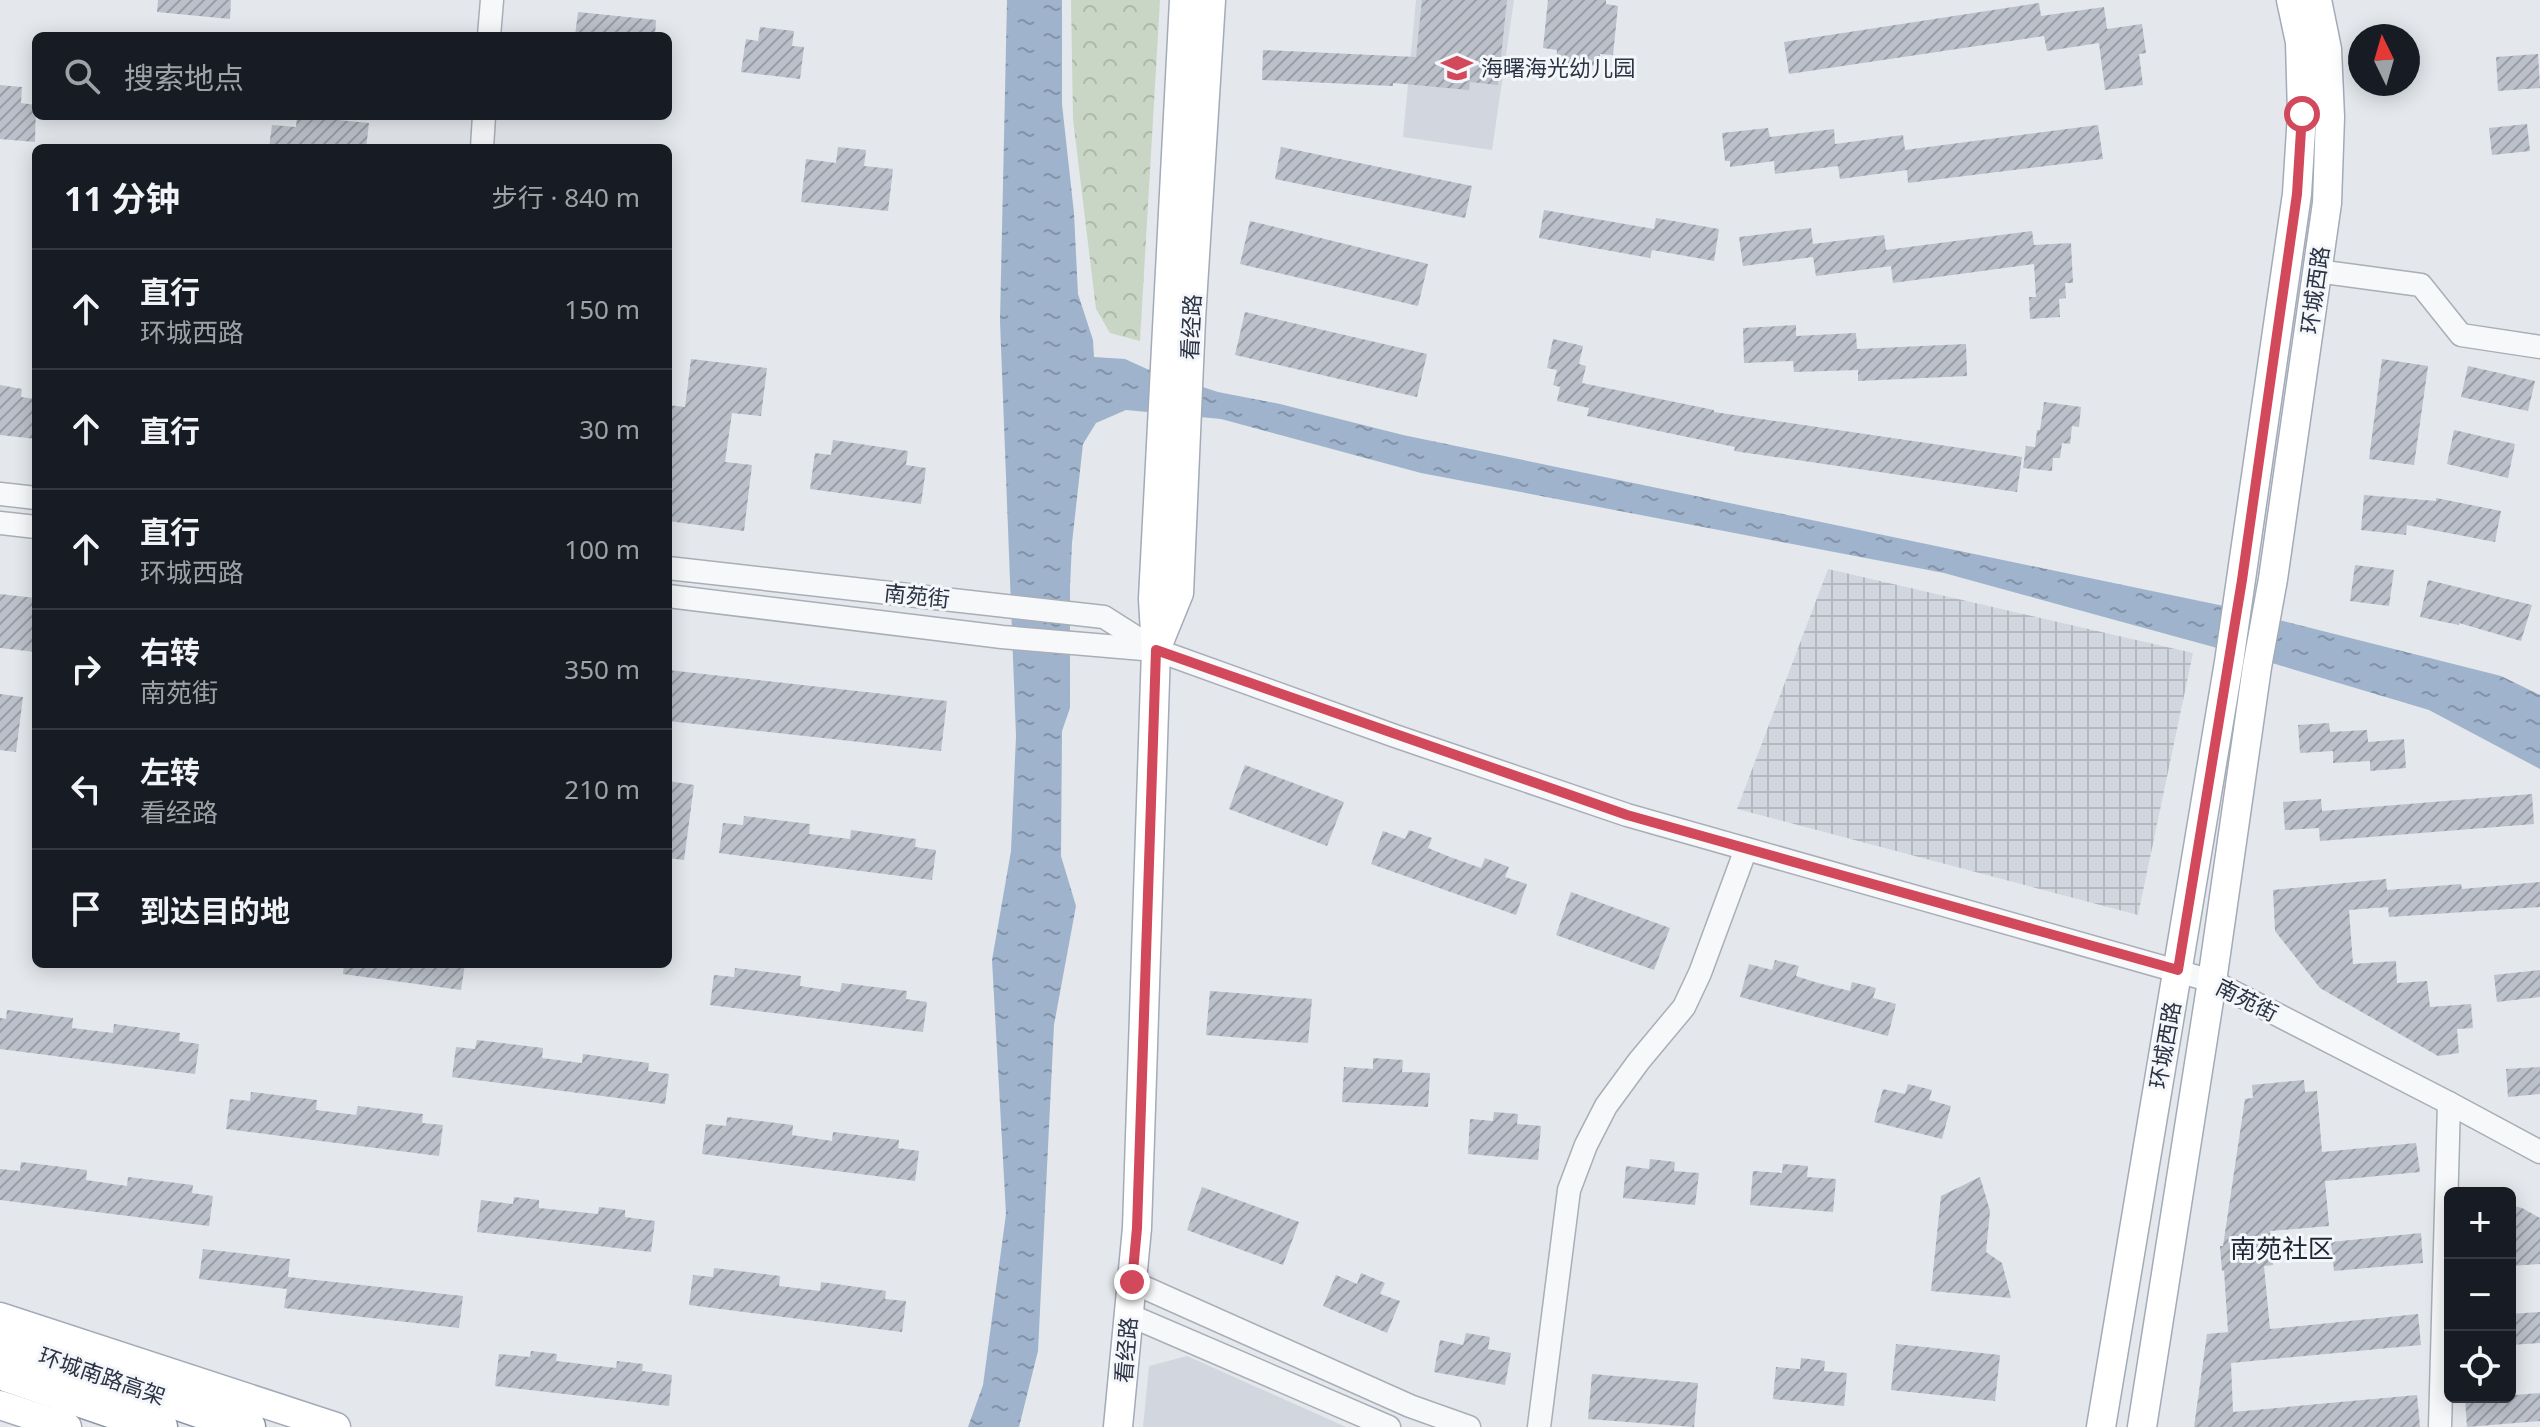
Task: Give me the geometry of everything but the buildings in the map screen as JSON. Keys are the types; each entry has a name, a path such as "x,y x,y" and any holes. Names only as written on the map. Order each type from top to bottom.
{"highway":[{"name":"环城南路高架","path":"0,1341 248,1427"},
{"name":"环城南路高架","path":"0,1372 160,1427"}],"main road":[{"name":"看经路","path":"1118,1427 1137,1228 1156,650 1153,599 1175,413 1184,0"},
{"name":"看经路","path":"1178,347 1211,0"},
{"name":"环城西路","path":"2142,1427 2212,981 2243,665 2242,580 2297,194 2302,114 2300,42 2291,0"},
{"name":"环城西路","path":"2101,1427 2178,970 2243,665 2273,579 2327,203 2330,117 2327,49 2317,0"},
{"path":"0,1317 336,1427"},
{"path":"0,1405 67,1427"}],"street":[{"path":"489,32 492,0"},
{"path":"482,144 484,120"},
{"path":"2317,271 2421,285 2461,335 2540,347"},
{"path":"0,494 32,498"},
{"path":"0,523 32,527"},
{"name":"南苑街","path":"672,568 1104,617 1156,650 1627,815 2212,981 2540,1152"},
{"name":"南苑街","path":"672,596 1002,637 1156,650"},
{"path":"1539,1427 1569,1190 1586,1145 1606,1106 1684,1007 1700,973 1746,849"},
{"path":"2440,1427 2449,1103"},
{"path":"1132,1282 1410,1406 1469,1427"},
{"path":"1129,1315 1389,1427"}],"shaded area":[{"name":"海曙海光幼儿园","path":"1416,0 1514,0 1492,150 1403,137"},
{"path":"1828,569 2193,653 2138,915 1737,809"},
{"path":"1187,1356 1346,1427 1143,1427 1149,1366"}],"green space":[{"path":"1071,0 1160,0 1140,341 1110,333 1096,309 1073,119"}],"water":[{"path":"1007,0 1062,0 1062,104 1074,213 1078,294 1093,340 1094,357 1125,359 1218,392 1403,435 2224,606 2501,676 2540,695 2540,769 2429,710 2272,663 1944,573 1421,473 1221,419 1126,410 1096,423 1083,444 1072,543 1070,708 1062,731 1061,856 1076,906 1054,1025 1038,1351 1019,1427 968,1427 983,1385 1006,1214 992,960 1011,851 1016,736 1000,321"}],"place":[{"name":"海曙海光幼儿园","path":"1457,68"}],"district":[{"name":"南苑社区","path":"2282,1249"}],"route":[{"path":"1132,1282 1137,1228 1156,650 1627,815 2178,970 2242,580 2297,194 2302,114"}]}
